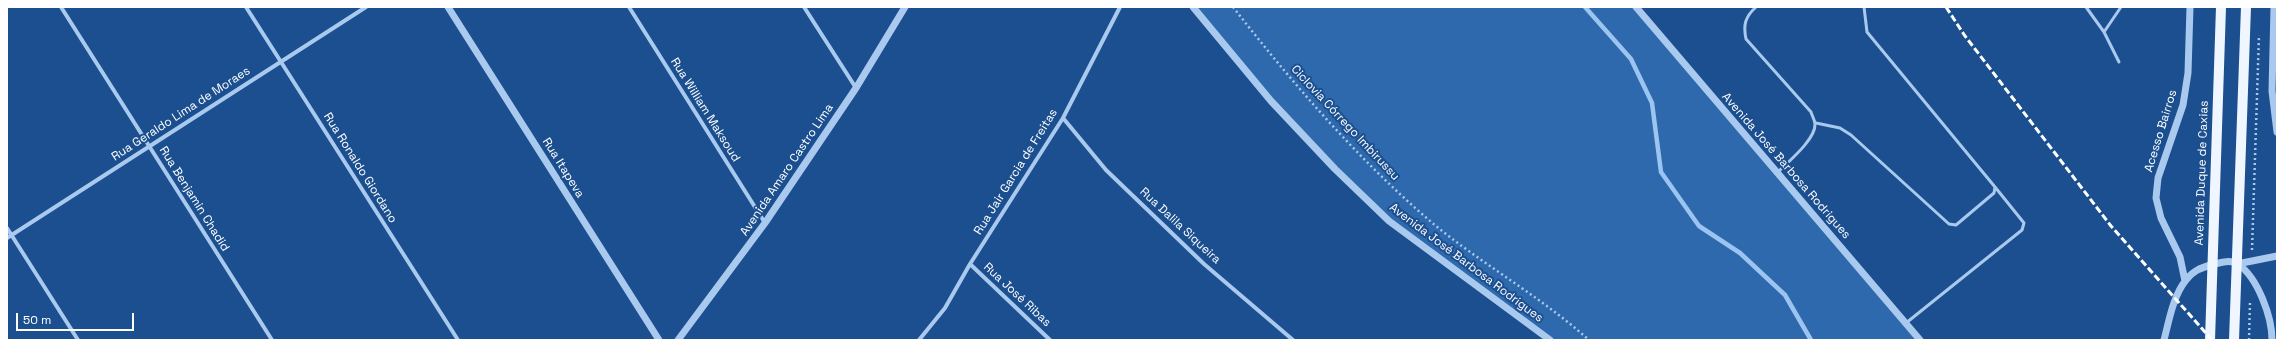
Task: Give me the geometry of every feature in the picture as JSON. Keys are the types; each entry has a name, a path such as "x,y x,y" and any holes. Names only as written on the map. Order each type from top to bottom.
{"main road":[{"name":"Avenida Duque de Caxias","path":"2210,340 2221,7"},
{"path":"2234,340 2246,7"}],"street":[{"name":"Rua Benjamin Chadid","path":"61,7 272,340"},
{"name":"Rua Ronaldo Giordano","path":"246,7 458,340"},
{"name":"Rua Geraldo Lima de Moraes","path":"9,236 366,7"},
{"name":"Rua Itapeva","path":"448,7 659,340"},
{"name":"Rua William Maksoud","path":"629,7 765,223"},
{"path":"804,7 856,88"},
{"name":"Avenida Amaro Castro Lima","path":"678,340 765,223 856,88 905,7"},
{"name":"Rua Jair Garcia de Freitas","path":"918,340 946,308 970,264 1063,118 1120,7"},
{"name":"Avenida José Barbosa Rodrigues","path":"1193,7 1271,101 1335,169 1389,220 1546,339"},
{"name":"Avenida José Barbosa Rodrigues","path":"1636,7 1920,340"},
{"name":"Acesso Bairros","path":"2185,281 2180,257 2161,218 2156,198 2158,178 2183,105 2188,73 2190,7"},
{"path":"2274,7 2272,91 2277,132"},
{"name":"Rua Dalila Siqueira","path":"1063,118 1111,175 1204,264 1293,340"},
{"path":"7,228 9,236 78,340"},
{"path":"2164,340 2176,300 2185,281 2198,268 2225,261 2237,264 2277,256"},
{"name":"Rua José Ribas","path":"970,264 1050,340"},
{"path":"2237,264 2254,283 2268,313 2272,340"}],"lane":[{"path":"1756,7 1748,14 1743,28 1746,39 1811,112 1816,122 1814,132 1808,141 1777,173"},
{"path":"1864,7 1867,32 2024,223 2022,230 1906,323"},
{"path":"2086,7 2104,32 2119,62"},
{"path":"2104,32 2121,7"},
{"path":"1816,122 1840,128 1851,135 1950,224 1956,225 1994,192 1995,187"}],"path":[{"name":"Ciclovia Córrego Imbirussu","path":"1233,7 1274,60 1372,169 1437,227 1536,297 1589,340"},
{"path":"2252,253 2260,31"},
{"path":"2249,340 2250,300"}],"shaded area":[{"path":"1196,7 1638,7 1923,340 1552,340 1397,227 1343,175 1279,107"}],"waterway":[{"path":"1585,7 1631,59 1652,103 1661,172 1699,226 1740,253 1785,295 1811,340"}],"railway":[{"path":"1946,7 1965,36 2111,226 2212,340"}]}
